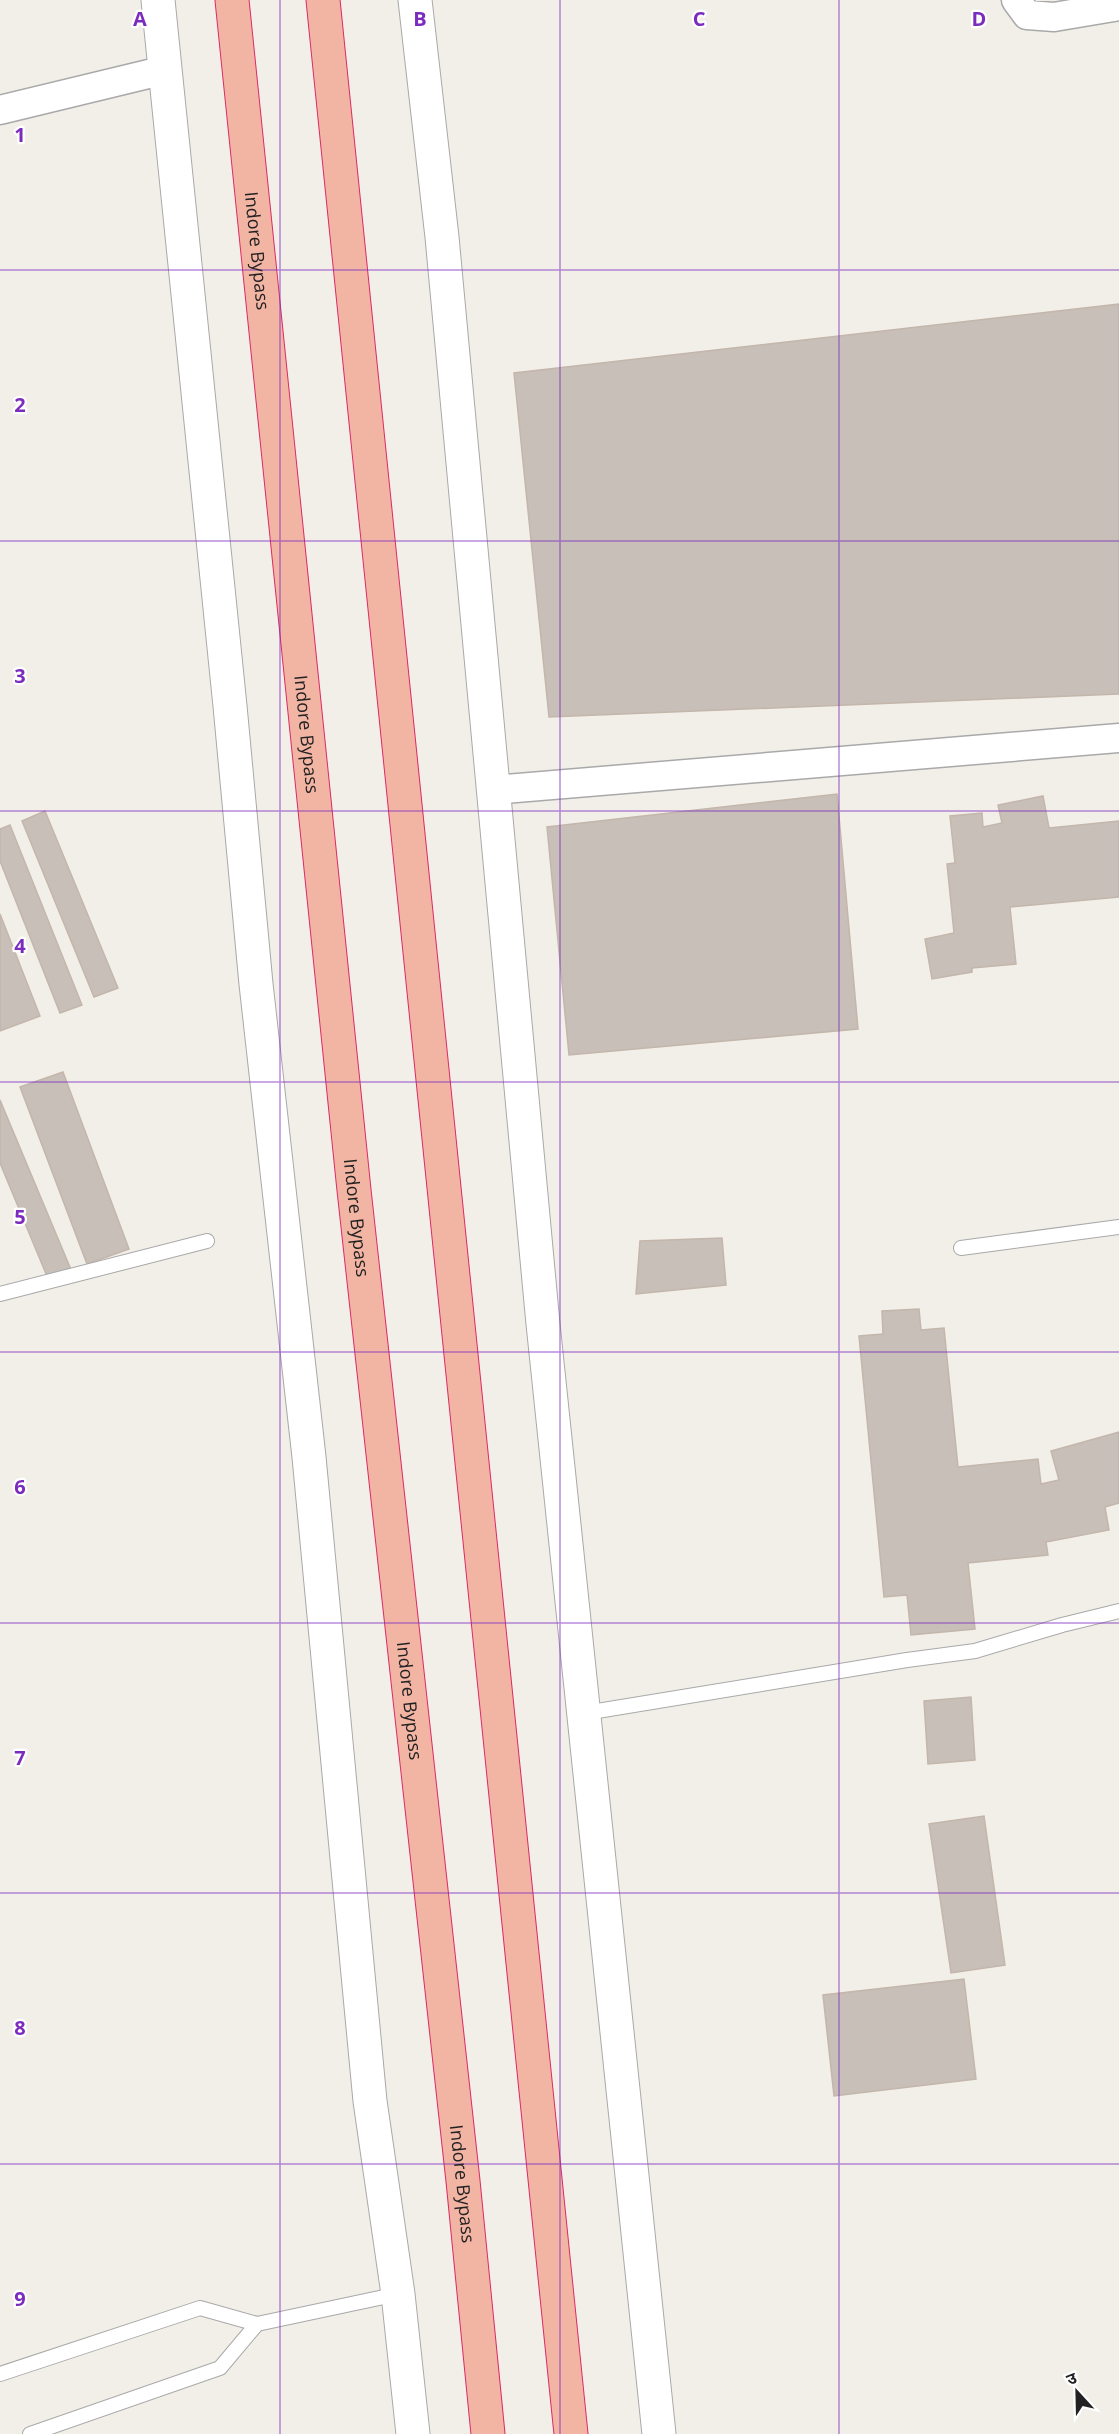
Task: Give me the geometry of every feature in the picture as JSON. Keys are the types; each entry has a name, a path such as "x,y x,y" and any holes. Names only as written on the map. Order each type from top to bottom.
{"highway":[{"name":"Indore Bypass","path":"232,0 351,1166 463,2181 488,2434"},
{"path":"323,0 571,2434"}],"street":[{"path":"158,0 261,1031 311,1480 370,2101 398,2294 413,2434"},
{"path":"415,0 442,237 543,1324 659,2434"},
{"path":"1016,0 1027,15 1054,17 1119,6"},
{"path":"0,110 165,70"},
{"path":"493,790 1119,738"}],"lane":[{"path":"961,1248 1119,1227"},
{"path":"0,1294 207,1241"},
{"path":"585,1713 975,1651 1119,1611"},
{"path":"0,2374 200,2308 256,2324 398,2294"},
{"path":"30,2434 220,2368 256,2324"}],"building":[{"path":"1119,304 1119,694 549,717 514,373"},
{"path":"837,794 858,1029 569,1055 547,827"},
{"path":"1043,796 1049,828 1119,821 1119,897 1010,907 1016,964 972,968 972,972 932,979 925,939 954,933 947,864 955,863 950,816 982,813 983,827 1002,823 998,805"},
{"path":"45,811 118,988 94,997 22,821"},
{"path":"10,825 82,1005 60,1013 0,861 0,829"},
{"path":"0,914 40,1016 0,1031"},
{"path":"63,1072 129,1249 87,1264 20,1087"},
{"path":"0,1100 72,1272 49,1281 0,1163"},
{"path":"722,1238 726,1285 636,1294 640,1241"},
{"path":"919,1309 921,1330 944,1328 958,1467 1038,1459 1041,1484 1059,1480 1051,1451 1119,1432 1119,1503 1105,1507 1109,1530 1046,1542 1048,1555 968,1563 975,1629 911,1635 907,1595 884,1597 859,1336 883,1334 882,1311"},
{"path":"971,1697 975,1760 928,1764 924,1701"},
{"path":"984,1816 1005,1965 951,1973 929,1824"},
{"path":"964,1979 976,2079 834,2096 823,1995"}]}
